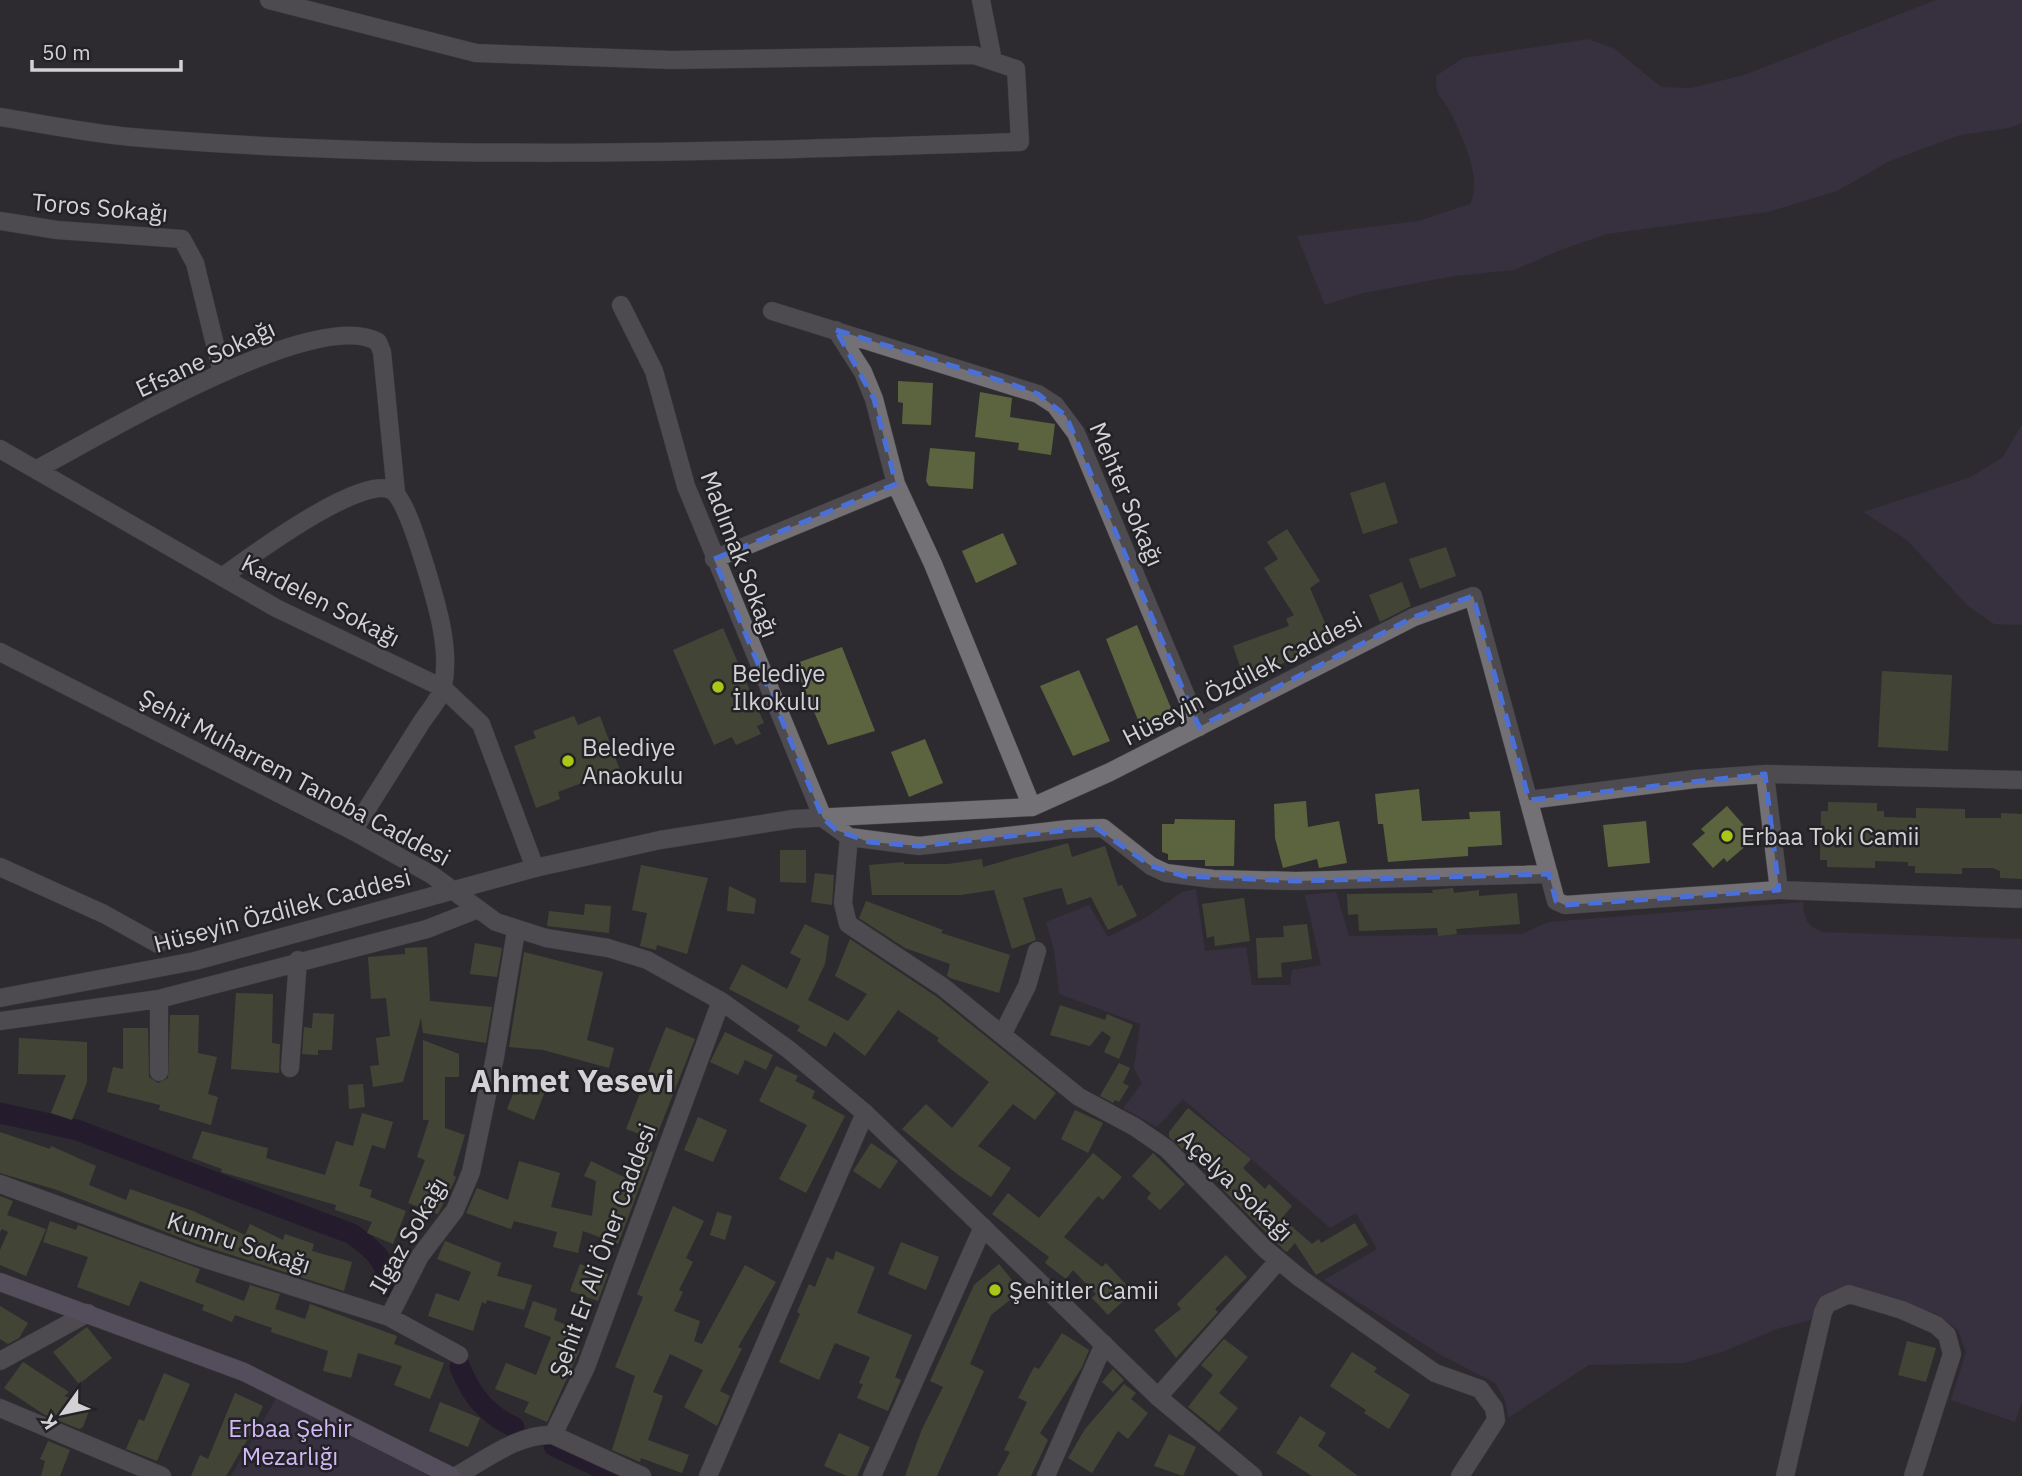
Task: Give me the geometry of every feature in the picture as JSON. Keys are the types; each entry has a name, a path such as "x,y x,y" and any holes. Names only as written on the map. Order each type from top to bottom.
{"main road":[{"path":"0,1282 244,1372 453,1476"}],"street":[{"path":"0,117 129,137 395,151 657,154 1020,142 1016,69 974,55 672,60 477,53 269,0"},
{"path":"981,0 993,61"},
{"name":"Toros Sokağı","path":"0,221 57,230 182,239 195,263 222,373"},
{"name":"Madımak Sokağı","path":"621,305 653,370 686,486 714,559 823,818"},
{"name":"Mehter Sokağı","path":"772,311 1008,383 1038,394 1066,416 1076,433 1199,727"},
{"path":"836,330 863,372 874,399 896,484 933,564 1032,807"},
{"name":"Efsane Sokağı","path":"37,469 222,373 265,354 313,339 359,336 378,342 382,352 396,494"},
{"name":"Kardelen Sokağı","path":"0,449 309,626 443,688 481,724 535,868"},
{"path":"714,559 896,484"},
{"path":"222,578 278,537 358,494 376,487 396,494 419,548 434,594 444,654 443,688 353,831"},
{"name":"Hüseyin Özdilek Caddesi","path":"0,998 195,961 535,868 682,835 765,822 1032,807 1057,799 1414,617 1474,596 1556,901 1565,905 1779,890 2022,898"},
{"name":"Şehit Muharrem Tanoba Caddesi","path":"0,652 353,831 455,891 478,909 516,931 637,956 673,972 721,1001 788,1049 865,1113 1158,1397 1253,1476"},
{"path":"1765,774 1779,890"},
{"path":"1529,800 1656,783 1765,774 2022,780"},
{"path":"823,818 849,837 892,844 933,846 1103,828 1152,866 1184,876 1296,881 1549,874"},
{"name":"Açelya Sokağı","path":"849,837 843,903 848,924 943,987 1079,1097 1135,1127 1167,1149 1278,1261 1435,1373 1480,1389 1488,1397 1496,1420 1460,1476"},
{"path":"0,867 104,914 158,944"},
{"path":"0,1021 159,999 298,960 427,929 478,909"},
{"name":"Ilgaz Sokağı","path":"389,1317 420,1256 455,1210 471,1172 495,1057 516,931"},
{"path":"1002,1035 1027,986 1037,951"},
{"path":"290,1068 298,960"},
{"path":"159,999 159,1072"},
{"name":"Şehit Er Ali Öner Caddesi","path":"553,1435 586,1367 721,1001"},
{"path":"708,1476 865,1113"},
{"name":"Kumru Sokağı","path":"0,1184 193,1255 389,1317 459,1355"},
{"path":"872,1476 983,1227"},
{"path":"1158,1397 1278,1261"},
{"path":"1785,1476 1824,1312 1827,1304 1849,1294 1867,1297 1936,1325 1951,1344 1952,1354 1913,1476"},
{"path":"0,1361 88,1313"},
{"path":"1046,1476 1104,1344"},
{"path":"0,1408 135,1471 162,1476"},
{"path":"453,1476 523,1440 553,1435 642,1476"}],"highlighted area":[{"path":"836,330 1038,394 1066,416 1199,727 1414,617 1473,596 1529,800 1765,774 1779,890 1565,905 1556,901 1549,874 1296,881 1184,876 1151,866 1095,827 919,846 869,842 836,830 823,818 714,559 896,484 874,399"}],"green space":[{"path":"1936,0 2022,0 2022,123 2009,128 1960,135 1890,161 1837,191 1768,212 1607,234 1514,270 1454,276 1363,293 1325,305 1297,236 1418,221 1470,204 1474,183 1470,159 1452,115 1438,93 1436,83 1436,76 1463,58 1589,39 1615,49 1661,87 1691,88 1744,75"},
{"path":"2022,424 2022,625 1994,624 1968,606 1907,540 1863,512 1971,477 2003,457"},
{"path":"1196,889 1205,951 1246,947 1252,985 1290,985 1292,970 1321,965 1305,895 1336,892 1349,936 1522,934 1548,922 1803,902 1807,922 1823,932 2022,939 2022,1402 2015,1422 1951,1400 1966,1352 1958,1330 1937,1314 1848,1286 1832,1291 1810,1320 1777,1329 1722,1352 1684,1363 1589,1365 1508,1418 1505,1400 1495,1383 1441,1355 1324,1280 1377,1249 1356,1213 1330,1228 1183,1099 1157,1127 1123,1108 1142,1083 1134,1069 1140,1024 1059,994 1054,950 1046,922 1089,905 1108,937 1147,917 1182,892"},
{"name":"Erbaa Şehir Mezarlığı","path":"277,1397 432,1476 231,1476"}],"building":[{"path":"898,381 933,383 931,425 902,424 903,403 898,402"},
{"path":"980,392 1012,398 1010,417 1055,424 1051,455 1018,450 1019,443 975,437"},
{"path":"930,448 975,452 973,489 929,486 926,481"},
{"path":"1385,482 1398,523 1363,534 1350,493"},
{"path":"1287,529 1320,581 1310,588 1334,644 1244,678 1233,646 1289,626 1286,619 1294,615 1264,568 1278,559 1267,542"},
{"path":"1003,533 1017,564 976,583 962,551"},
{"path":"1446,547 1456,576 1420,589 1409,559"},
{"path":"1402,582 1411,606 1380,622 1369,595"},
{"path":"1137,625 1173,713 1140,725 1106,639"},
{"name":"Belediye İlkokulu","path":"723,628 764,723 757,726 761,734 736,745 732,737 714,745 673,650"},
{"path":"842,647 875,731 828,745 794,664"},
{"path":"1079,670 1110,741 1073,756 1040,686"},
{"path":"1882,671 1952,675 1948,751 1878,747"},
{"name":"Belediye Anaokulu","path":"574,716 578,725 600,716 622,776 597,785 595,778 558,792 560,799 536,808 514,746 536,738 533,731"},
{"path":"925,739 943,783 909,797 891,752"},
{"path":"1419,789 1422,821 1470,819 1469,812 1500,811 1502,845 1468,847 1468,856 1388,862 1383,824 1378,824 1375,794"},
{"path":"1306,801 1308,827 1339,821 1347,863 1319,868 1317,859 1283,868 1275,838 1274,804"},
{"path":"1828,802 1877,803 1877,811 1884,811 1884,817 1916,818 1916,808 1965,809 1965,818 2001,818 2001,813 2022,814 2022,879 2000,878 2000,871 1993,868 1962,868 1962,874 1915,873 1915,866 1908,866 1908,862 1875,861 1875,868 1827,867 1827,860 1820,860 1821,811 1828,811"},
{"name":"Erbaa Toki Camii","path":"1727,806 1755,838 1727,862 1724,858 1713,868 1692,844 1705,833 1701,829"},
{"path":"1175,819 1235,820 1234,866 1205,866 1205,860 1168,860 1168,854 1162,852 1162,824 1174,824"},
{"path":"1646,821 1650,863 1608,867 1603,825"},
{"path":"1068,843 1072,857 1105,846 1118,886 1122,885 1137,916 1108,930 1091,897 1067,905 1062,888 1056,889 1023,898 1036,940 1012,949 994,890 961,895 872,895 869,865 904,862 948,864 982,859 983,867"},
{"path":"780,850 806,850 806,883 780,882"},
{"path":"641,865 708,878 687,954 657,945 656,950 640,946 647,913 632,910"},
{"path":"815,873 834,875 832,905 811,902"},
{"path":"729,886 756,899 754,914 727,911"},
{"path":"1453,888 1454,893 1479,890 1479,896 1517,893 1520,924 1456,929 1457,934 1438,936 1437,928 1359,931 1358,914 1348,915 1347,894 1433,893 1432,890"},
{"path":"1244,898 1250,941 1215,946 1214,936 1207,938 1202,904"},
{"path":"866,901 943,930 941,933 1010,955 999,993 950,978 947,976 950,964 905,948 859,918"},
{"path":"585,904 611,906 609,933 547,926 549,911 584,915"},
{"path":"805,924 829,936 825,964 808,1000 848,1021 867,994 835,976 850,939 937,997 1056,1093 1035,1120 1013,1104 978,1146 1011,1168 991,1197 957,1174 902,1129 926,1104 952,1128 989,1082 937,1041 939,1038 898,1010 865,1056 834,1032 826,1047 797,1031 800,1026 729,989 742,964 787,989 801,959 790,953"},
{"path":"1307,924 1312,959 1281,963 1282,977 1258,978 1256,938 1284,937 1283,926"},
{"path":"475,943 502,948 497,977 470,974"},
{"path":"427,947 430,1001 492,1007 486,1043 423,1033 421,1018 403,1082 373,1087 370,1066 379,1065 376,1038 390,1036 386,998 371,999 368,957 405,954 405,948"},
{"path":"524,952 603,972 587,1040 614,1048 609,1068 543,1050 509,1047"},
{"path":"236,993 273,994 272,1043 280,1044 279,1073 231,1069"},
{"path":"1060,1005 1105,1020 1107,1014 1133,1025 1119,1059 1104,1052 1111,1037 1102,1031 1090,1046 1050,1035"},
{"path":"313,1013 334,1014 332,1050 318,1050 318,1055 302,1054 304,1027 312,1028"},
{"path":"170,1015 199,1015 198,1053 217,1057 208,1094 218,1097 211,1125 159,1110 160,1105 107,1092 113,1067 123,1069 123,1028 148,1028 149,1077 158,1083 168,1078"},
{"path":"666,1027 695,1039 655,1140 626,1129"},
{"path":"725,1032 773,1055 766,1070 745,1060 738,1075 710,1062"},
{"path":"19,1038 87,1042 87,1082 72,1120 51,1113 66,1075 18,1074"},
{"path":"423,1040 459,1054 459,1077 445,1077 445,1128 465,1135 453,1175 455,1180 438,1214 408,1203 425,1160 417,1157 429,1120 423,1120"},
{"path":"1119,1063 1130,1068 1123,1083 1129,1086 1119,1102 1115,1100 1113,1103 1100,1096"},
{"path":"776,1066 798,1076 795,1081 815,1091 812,1098 845,1116 806,1193 779,1179 807,1125 759,1101"},
{"path":"519,1079 546,1089 534,1120 507,1109"},
{"path":"363,1084 365,1107 349,1109 348,1085"},
{"path":"1188,1108 1251,1159 1243,1168 1265,1189 1269,1184 1292,1206 1282,1218 1312,1244 1319,1239 1321,1243 1355,1223 1368,1245 1316,1275 1295,1243 1285,1251 1223,1190 1225,1188 1169,1137 1169,1132"},
{"path":"1075,1110 1103,1123 1088,1153 1061,1139"},
{"path":"362,1113 393,1122 385,1149 372,1145 359,1186 372,1190 370,1197 406,1211 393,1244 367,1233 372,1222 335,1210 336,1205 221,1172 222,1169 192,1158 202,1131 268,1148 266,1158 325,1175 336,1141 353,1146"},
{"path":"698,1117 727,1130 713,1162 684,1150"},
{"path":"0,1132 50,1149 51,1146 96,1166 89,1185 126,1200 130,1189 193,1211 245,1235 250,1224 283,1240 285,1234 314,1244 312,1251 352,1262 344,1291 197,1244 57,1190 0,1173"},
{"path":"871,1143 898,1161 880,1189 853,1171"},
{"path":"638,1146 653,1152 618,1244 583,1231 578,1253 553,1247 557,1232 514,1221 511,1229 466,1213 477,1188 508,1200 519,1161 560,1173 551,1207 592,1216 596,1181 584,1176 591,1161 626,1178"},
{"path":"1093,1153 1122,1177 1103,1200 1098,1196 1064,1237 1102,1267 1106,1263 1133,1292 1108,1315 1092,1298 1096,1294 1073,1270 1066,1279 1045,1263 1049,1257 992,1214 1008,1193 1039,1218"},
{"path":"1153,1153 1185,1184 1160,1210 1147,1198 1151,1193 1132,1176"},
{"path":"0,1196 13,1201 7,1215 46,1229 26,1276 0,1265 0,1250 8,1232 2,1229 0,1232"},
{"path":"673,1206 704,1221 686,1258 693,1262 679,1290 683,1292 674,1311 700,1321 694,1341 702,1344 745,1265 776,1282 738,1347 742,1349 720,1391 730,1396 717,1426 684,1407 703,1370 670,1354 653,1392 663,1396 648,1440 689,1455 682,1473 641,1458 640,1462 612,1450 635,1376 615,1367 643,1297 637,1294"},
{"path":"717,1212 732,1216 725,1240 710,1235"},
{"path":"50,1221 76,1230 78,1225 200,1269 195,1282 244,1301 250,1285 280,1294 275,1309 305,1319 310,1304 397,1336 394,1344 444,1363 430,1399 394,1385 402,1366 358,1353 351,1378 323,1371 328,1351 271,1332 272,1328 235,1315 232,1322 202,1310 204,1305 140,1281 129,1306 77,1287 88,1257 43,1242"},
{"path":"445,1241 501,1263 497,1276 532,1285 524,1310 487,1300 486,1304 482,1302 473,1331 428,1316 436,1293 459,1301 471,1272 437,1259"},
{"path":"901,1242 939,1257 926,1290 888,1274"},
{"path":"836,1251 875,1267 857,1313 912,1335 895,1377 901,1380 888,1411 857,1398 863,1384 859,1383 870,1357 835,1343 819,1380 779,1362 800,1314 797,1312 809,1284 815,1287 827,1257 833,1260"},
{"path":"1226,1255 1247,1277 1215,1309 1218,1312 1176,1358 1154,1330 1181,1309 1177,1304"},
{"path":"580,1264 608,1274 598,1301 570,1291"},
{"path":"999,1264 1021,1291 991,1315 970,1364 984,1371 937,1476 905,1476 922,1429 943,1387 930,1381 974,1285"},
{"path":"533,1301 557,1309 554,1320 579,1330 573,1347 580,1350 547,1422 524,1412 529,1402 495,1389 506,1363 536,1375 551,1337 524,1327"},
{"path":"0,1306 28,1323 19,1338 8,1344 0,1339"},
{"path":"87,1327 112,1358 79,1384 53,1352"},
{"path":"1062,1333 1089,1350 1082,1367 1040,1433 1048,1440 1031,1476 997,1476 1010,1452 1004,1450 1027,1402 1018,1398 1034,1367 1039,1369"},
{"path":"1224,1339 1248,1357 1219,1393 1238,1408 1219,1432 1188,1407 1213,1375 1201,1365"},
{"path":"1907,1341 1936,1348 1926,1382 1898,1375"},
{"path":"1352,1352 1377,1368 1374,1372 1410,1395 1389,1429 1330,1386"},
{"path":"23,1362 69,1392 64,1396 91,1405 83,1427 79,1429 45,1415 4,1388"},
{"path":"1113,1369 1124,1380 1113,1392 1102,1382"},
{"path":"164,1373 190,1384 157,1461 126,1449 139,1419 144,1421"},
{"path":"1124,1384 1136,1393 1131,1399 1148,1413 1128,1439 1118,1431 1092,1473 1068,1458 1085,1429"},
{"path":"235,1393 263,1406 249,1437 226,1476 191,1476 200,1455 208,1459"},
{"path":"440,1402 480,1418 468,1447 429,1431"},
{"path":"1300,1416 1326,1433 1318,1446 1358,1476 1312,1476 1276,1453"},
{"path":"839,1433 870,1447 857,1476 847,1476 824,1466"},
{"path":"1169,1434 1196,1447 1183,1476 1154,1466"},
{"path":"48,1441 70,1450 60,1476 41,1476 45,1461 40,1459"}],"waterway":[{"path":"0,1113 77,1130 352,1234 378,1256 392,1288"},
{"path":"460,1367 481,1403 495,1416 514,1427"},
{"path":"554,1446 618,1476"}],"place":[{"name":"Belediye İlkokulu","path":"718,687"},
{"name":"Belediye Anaokulu","path":"568,761"},
{"name":"Erbaa Toki Camii","path":"1727,836"},
{"name":"Şehitler Camii","path":"995,1290"}],"district":[{"name":"Ahmet Yesevi","path":"572,1080"}]}
